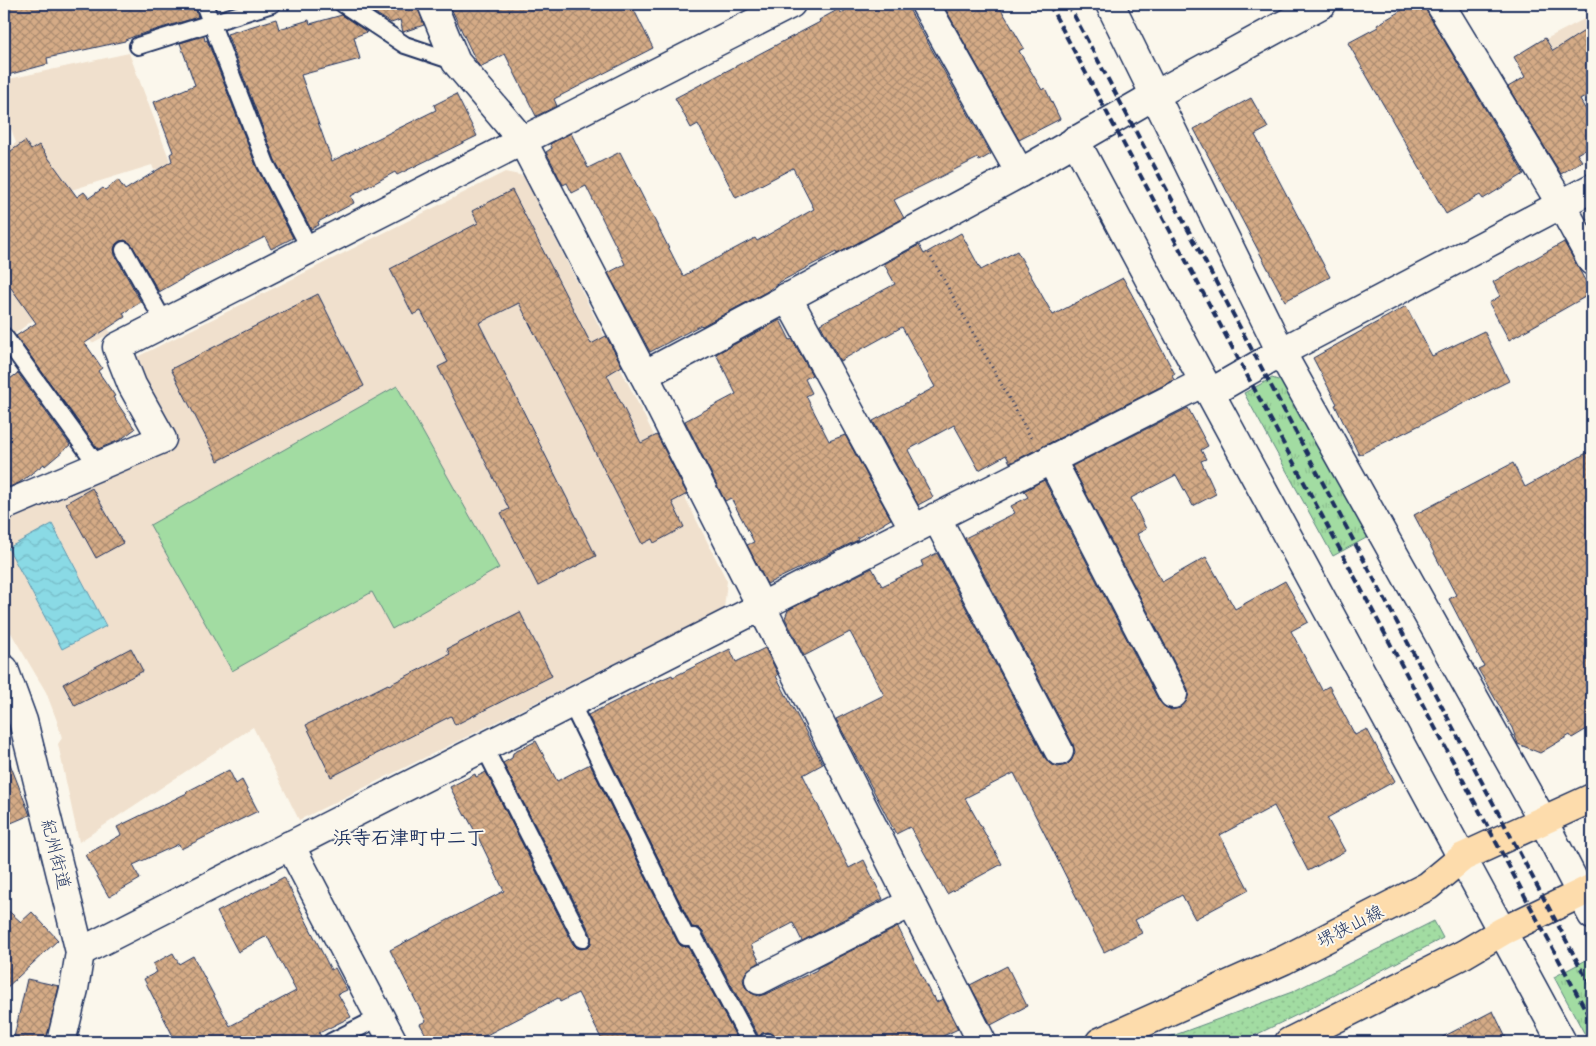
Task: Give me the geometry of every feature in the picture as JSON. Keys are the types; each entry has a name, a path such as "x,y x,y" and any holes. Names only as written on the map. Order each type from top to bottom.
{"main road":[{"name":"堺狭山線","path":"1100,1042 1284,960 1428,886 1463,857 1592,798"},
{"path":"1289,1042 1464,954 1503,931 1589,899"}],"street":[{"path":"432,4 456,62 522,140 644,375 760,608 982,1042"},
{"path":"4,506 162,439 132,385 117,347 791,4"},
{"path":"925,4 1020,172"},
{"path":"1110,4 1282,352 1543,821 1589,899"},
{"path":"644,375 1020,172 1155,95 1322,4"},
{"path":"1440,4 1561,204 1592,261"},
{"path":"1075,140 1207,388 1562,1042"},
{"path":"80,952 1048,461 1282,352 1592,188"},
{"path":"787,297 925,523 1058,751"},
{"path":"1048,461 1173,694"},
{"name":"紀州街道","path":"4,669 14,726 80,952 74,990 61,1042"},
{"path":"290,845 393,1042"},
{"path":"759,980 911,903"}],"lane":[{"path":"204,4 266,164 310,249"},
{"path":"138,46 272,4"},
{"path":"343,4 405,44 456,62"},
{"path":"124,250 164,322"},
{"path":"4,336 98,466"},
{"path":"571,703 686,937 694,937 750,1042"},
{"path":"484,747 582,938"},
{"path":"332,1042 380,1017"}],"path":[{"path":"915,229 1048,461"}],"shaded area":[{"path":"1592,15 1592,97 1586,100 1546,39"},
{"path":"129,53 172,166 154,170 152,165 39,200 29,206 111,333 92,343 62,298 12,336 4,325 4,150 16,143 4,108 4,80"},
{"path":"505,172 524,176 727,581 724,609 299,820 253,727 79,842 58,744 62,738 57,721 46,692 4,621 4,519 172,443 135,372 137,357"}],"green space":[{"path":"1272,378 1287,383 1368,537 1333,556 1244,393"},
{"path":"397,386 499,568 392,629 372,592 232,671 150,525"},
{"path":"1434,921 1443,938 1303,1012 1241,1042 1156,1042 1292,992"},
{"path":"1592,957 1592,1042 1589,1042 1554,977"}],"water":[{"path":"52,524 106,626 62,649 8,548"}],"building":[{"path":"4,4 194,4 198,17 135,36 125,41 47,58 48,64 4,76"},
{"path":"380,4 417,4 424,25 403,32 400,20 391,23 367,8"},
{"path":"449,4 631,4 653,48 554,99 557,106 536,116 505,54 480,67"},
{"path":"858,4 906,4 991,154 979,161 978,158 894,200 904,218 837,254 836,252 780,282 766,292 650,352 608,273 625,264 586,186 572,193 567,183 563,185 546,152 552,148 550,144 571,133 588,168 620,152 683,276 755,238 757,241 814,209 793,168 736,198 698,124 691,128 675,98 820,22 819,20 839,9 841,13"},
{"path":"954,4 998,4 1024,48 1019,51 1042,90 1045,88 1060,119 1019,140 945,8"},
{"path":"1412,4 1424,4 1524,174 1483,199 1480,195 1446,214 1348,43 1378,27 1377,25"},
{"path":"342,15 367,32 354,37 360,59 301,75 332,161 436,110 434,105 456,94 477,136 397,175 395,172 351,196 354,203 318,222 319,225 311,229 275,160 227,34 276,19 279,29 309,20 310,24"},
{"path":"1592,26 1592,93 1580,100 1592,120 1592,145 1577,154 1582,161 1561,174 1508,87 1525,77 1514,57 1545,38 1553,51"},
{"path":"204,36 257,168 293,238 271,249 265,237 196,271 159,292 132,245 125,240 116,244 114,249 115,255 141,302 123,313 125,317 85,343 102,368 98,371 115,396 113,397 135,429 120,440 98,449 16,336 36,323 4,278 4,156 25,141 31,150 39,145 77,197 84,192 89,198 103,188 105,190 118,180 125,190 172,161 170,154 173,152 154,102 195,85 180,43"},
{"path":"1251,98 1268,128 1255,135 1330,277 1285,301 1194,129"},
{"path":"512,190 591,344 606,336 622,366 607,375 641,443 657,435 687,494 672,502 684,527 654,543 652,539 642,544 519,303 479,323 596,556 538,586 501,513 509,509 438,367 448,362 421,311 413,315 390,269 478,223 472,211"},
{"path":"961,233 981,270 1017,251 1053,315 1123,278 1175,374 1172,376 1174,380 1010,463 1006,455 979,470 954,425 908,450 933,497 918,505 873,421 935,387 902,327 840,361 820,324 895,284 884,264 919,245 924,254"},
{"path":"1564,242 1592,293 1509,340 1489,303 1500,296 1493,282"},
{"path":"318,294 364,386 218,461 171,369"},
{"path":"1406,306 1432,356 1484,331 1509,381 1359,455 1335,405 1337,404 1313,358"},
{"path":"780,320 812,375 805,379 812,393 806,396 829,441 845,435 891,519 857,538 858,540 767,584 747,545 754,542 731,498 725,501 685,421 736,394 716,354"},
{"path":"18,373 70,445 45,466 44,464 19,483 4,489 4,383"},
{"path":"1188,408 1208,446 1201,450 1206,459 1201,461 1216,494 1193,506 1176,475 1131,498 1146,529 1137,534 1162,582 1206,557 1235,609 1285,581 1308,622 1291,631 1322,690 1329,686 1355,735 1367,729 1395,781 1327,818 1345,851 1308,871 1274,806 1220,835 1249,890 1195,919 1182,895 1135,920 1142,933 1104,952 1014,773 965,798 1002,864 947,894 910,827 896,834 836,719 884,695 850,632 804,656 785,618 788,610 872,568 882,586 923,566 921,561 937,553 1045,758 1050,764 1058,767 1067,765 1072,760 1075,752 1073,744 965,538 1015,513 1011,506 1028,497 1024,491 1044,480 1159,701 1165,707 1172,710 1180,708 1186,702 1189,694 1187,687 1072,466"},
{"path":"1592,450 1592,726 1572,738 1570,735 1540,753 1518,744 1512,728 1478,669 1484,666 1449,599 1456,595 1414,515 1513,463 1525,487"},
{"path":"92,488 123,543 96,558 66,503"},
{"path":"520,612 552,676 455,725 451,716 331,777 306,725 450,654 447,649"},
{"path":"131,648 143,671 75,706 63,684"},
{"path":"765,648 778,675 776,676 823,764 803,775 849,868 864,860 883,899 802,941 793,923 751,945 760,962 746,972 743,979 745,987 751,993 759,996 766,994 817,970 817,968 898,927 932,997 934,996 936,1002 943,999 958,1029 931,1042 778,1042 776,1037 768,1032 762,1033 759,1037 703,932 699,928 692,927 588,715 644,687 672,675 673,677 730,649 736,662"},
{"path":"536,741 557,781 590,764 677,941 681,946 688,947 739,1042 603,1042 578,993 560,1002 558,998 473,1042 430,1042 420,1024 426,1021 390,950 504,891 477,835 450,787 475,774 476,777 486,772 573,944 577,948 582,949 587,948 591,944 591,934 503,763 512,758 513,753"},
{"path":"4,752 30,815 4,826"},
{"path":"229,770 236,784 242,780 258,811 181,849 179,844 133,865 140,879 109,897 85,855 121,835 117,827"},
{"path":"284,877 331,970 335,968 347,990 338,994 351,1017 319,1033 322,1038 321,1042 176,1042 144,979 157,972 153,964 173,953 179,964 193,956 230,1026 296,991 267,936 238,952 217,912"},
{"path":"4,907 21,922 32,912 58,940 4,990"},
{"path":"1007,966 1027,1006 991,1025 970,985"},
{"path":"27,979 59,986 46,1042 14,1037"},
{"path":"1493,1011 1508,1042 1433,1042"}],"railway":[{"path":"1049,4 1592,1022"},
{"path":"1068,4 1592,989"}],"district":[{"name":"浜寺石津町中二丁","path":"409,837"}]}
